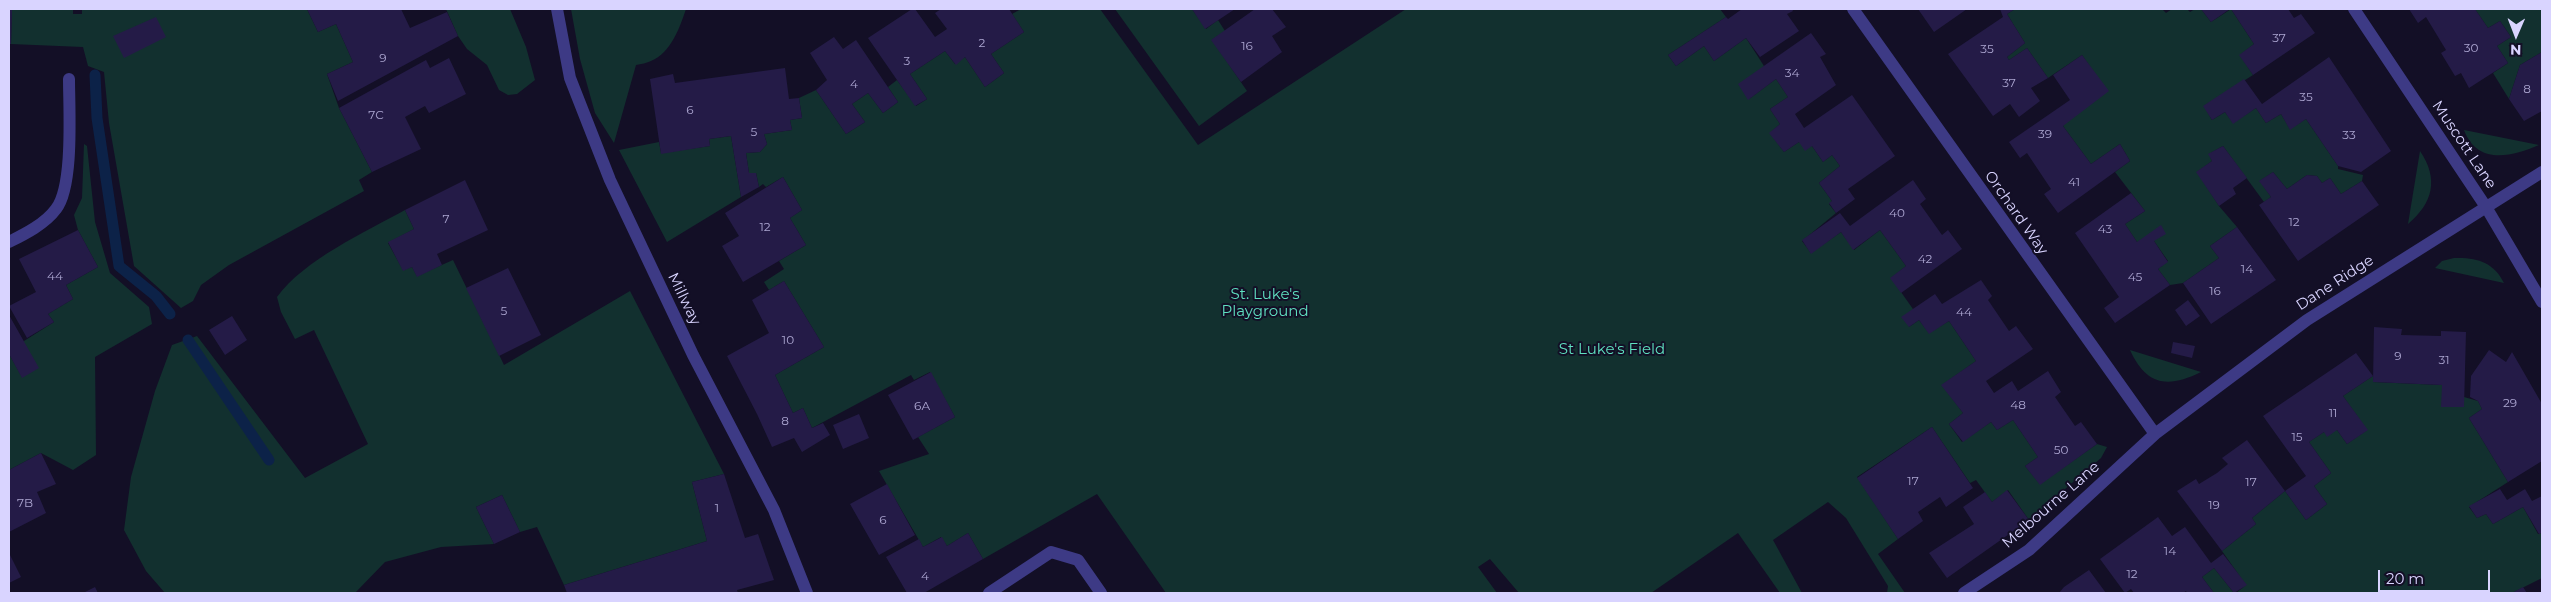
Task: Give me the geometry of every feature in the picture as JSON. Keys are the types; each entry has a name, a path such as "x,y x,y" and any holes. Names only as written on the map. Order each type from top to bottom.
{"street":[{"name":"Millway","path":"557,9 570,78 610,180 693,355 774,510 807,593"},
{"name":"Orchard Way","path":"1853,9 2155,434"},
{"name":"Muscott Lane","path":"2354,9 2486,207 2542,302"},
{"path":"9,242 48,218 58,207 68,168 69,79"},
{"name":"Dane Ridge","path":"2155,434 2307,320 2542,172"},
{"name":"Melbourne Lane","path":"1964,593 2029,550 2155,434"},
{"path":"989,593 1051,552 1078,560 1101,593"}],"green space":[{"path":"12,9 73,9 73,14 82,14 82,9 307,9 318,32 336,24 353,62 327,74 339,108 372,172 359,180 364,191 229,265 201,285 193,301 181,308 134,266 109,123 104,72 88,66 83,47 11,44"},
{"path":"446,9 510,9 526,47 535,80 517,94 508,95 499,90 487,65 467,49 458,36"},
{"path":"571,9 686,9 674,39 664,52 651,61 636,65 614,143 595,113 580,59"},
{"name":"St Luke's Field","path":"1021,9 1100,9 1198,145 1406,9 1720,9 1726,17 1668,55 1676,66 1704,46 1714,61 1746,38 1764,66 1749,99 1776,79 1788,97 1770,109 1780,124 1770,133 1784,152 1799,142 1812,146 1823,162 1832,155 1840,166 1819,183 1832,201 1829,204 1836,213 1802,241 1811,253 1841,232 1854,250 1880,230 1906,266 1891,278 1913,309 1909,327 1919,320 1929,333 1949,321 1976,361 1942,385 1963,413 1949,424 1962,442 1991,422 1997,430 2013,420 2038,457 2025,466 2040,484 2097,444 2107,447 2101,458 2029,520 2008,490 1992,502 1976,480 1970,483 1932,427 1857,477 1898,539 1878,554 1905,593 1887,593 1888,586 1846,518 1828,502 1773,540 1802,593 1780,593 1738,533 1651,593 1519,593 1490,559 1478,567 1497,593 1166,593 1097,494 983,559 968,533 947,546 941,537 923,547 879,471 929,454 918,437 955,417 930,372 914,380 911,375 812,428 803,408 793,413 775,375 824,347 784,281 769,290 764,282 784,269 779,261 806,245 790,218 802,210 783,177 766,187 763,184 759,187 756,173 749,173 746,153 760,152 767,144 764,134 792,130 790,120 802,118 799,98 816,90 846,134 865,122 852,104 868,93 883,113 898,102 888,87 897,80 916,106 927,99 910,74 945,51 955,64 965,57 985,87 1004,73 991,54 1024,32 1012,14"},
{"path":"1115,9 1192,9 1206,29 1218,20 1225,31 1212,40 1247,91 1199,126"},
{"path":"2015,9 2162,9 2166,13 2172,9 2187,9 2190,12 2195,9 2201,9 2211,22 2231,9 2254,44 2240,55 2253,75 2204,106 2212,120 2225,112 2233,123 2256,108 2266,123 2281,114 2290,129 2306,119 2338,166 2338,169 2363,175 2362,181 2341,194 2330,178 2322,183 2317,176 2307,175 2287,189 2273,172 2260,181 2271,197 2264,202 2223,146 2209,154 2212,161 2197,172 2219,206 2237,227 2210,246 2219,258 2183,283 2170,285 2158,269 2168,261 2154,241 2137,242 2125,224 2145,211 2115,172 2130,161 2120,144 2091,164 2063,126 2098,78 2082,55 2048,78 2027,48 2009,60 2007,57 2025,43 2007,14"},
{"path":"2475,9 2542,9 2542,52 2520,65 2509,99 2493,73 2508,63 2497,46 2511,37 2500,21 2488,28"},
{"path":"2464,130 2539,145 2506,155 2486,153 2477,149"},
{"path":"731,136 741,197 667,242 619,150 659,142 661,153 710,146 709,139"},
{"path":"84,144 87,146 95,222 110,273 149,307 152,324 95,357 96,455 73,470 41,453 9,470 9,354 22,377 24,341 54,322 48,314 73,299 66,285 98,267 78,230 74,215 82,198"},
{"path":"2420,151 2430,171 2430,190 2423,208 2408,224"},
{"path":"405,210 414,229 388,243 403,270 412,267 417,276 453,260 504,365 630,291 724,474 692,482 707,541 564,585 537,527 520,532 502,495 476,507 494,544 441,547 385,562 355,593 165,593 146,571 124,530 131,477 155,391 172,345 197,336 305,478 368,444 314,330 295,339 281,312 277,297 303,271 319,259 354,237"},
{"path":"2454,258 2484,262 2495,270 2504,283 2435,268 2442,261"},
{"path":"2130,350 2201,372 2178,381 2168,382 2159,380 2143,371"},
{"path":"2373,376 2373,382 2442,385 2442,407 2464,407 2464,397 2478,401 2482,409 2469,418 2508,482 2469,507 2477,518 2486,514 2493,524 2523,507 2538,534 2542,533 2542,578 2512,593 2236,593 2246,585 2222,551 2256,524 2252,518 2285,491 2306,520 2327,504 2314,486 2331,473 2309,442 2324,432 2337,430 2347,444 2367,430 2343,396"},
{"path":"2214,568 2234,593 2214,593 2202,577"}],"building":[{"path":"9,9 12,9 11,44 9,44"},
{"path":"307,9 401,9 410,28 447,12 458,36 338,101 327,74 353,62 336,24 318,32"},
{"path":"912,9 915,9 935,37 947,29 935,13 941,9 1009,9 1024,32 991,54 1004,73 985,87 965,57 956,65 945,51 910,74 927,99 915,106 868,38"},
{"path":"1192,9 1235,9 1205,29"},
{"path":"1255,9 1272,9 1286,27 1272,36 1282,52 1241,82 1211,40"},
{"path":"1742,9 1792,9 1793,11 1787,14 1799,31 1760,57 1746,38 1714,61 1704,46 1676,66 1668,55 1726,17 1728,19"},
{"path":"1918,9 1967,9 1934,32"},
{"path":"2000,9 2015,9 2007,14 2025,43 2007,57 2009,60 2027,48 2048,78 2031,88 2040,101 2019,117 2010,104 1993,116 1948,54 2003,17"},
{"path":"2201,9 2230,9 2211,22"},
{"path":"2231,9 2288,9 2294,18 2301,14 2315,33 2253,75 2239,55 2254,44"},
{"path":"2409,9 2475,9 2488,28 2500,21 2511,37 2497,46 2508,63 2469,88 2461,73 2455,76 2441,53 2446,50 2426,17 2418,23"},
{"path":"156,17 166,37 124,58 113,36"},
{"path":"1811,33 1826,54 1820,57 1836,85 1795,114 1804,128 1852,95 1895,156 1848,189 1855,199 1836,213 1829,203 1832,201 1819,183 1840,166 1832,155 1823,162 1812,146 1805,151 1799,142 1784,152 1769,133 1780,124 1770,109 1788,97 1776,79 1748,100 1738,84"},
{"path":"834,37 843,49 856,40 898,102 883,113 868,93 852,104 865,122 846,134 816,90 827,80 810,53"},
{"path":"2542,52 2542,111 2524,121 2509,99 2520,65"},
{"path":"2082,55 2109,91 2063,126 2091,164 2120,144 2130,161 2058,213 2044,194 2051,189 2027,153 2020,158 2009,142 2070,100 2053,75"},
{"path":"2329,57 2391,151 2361,172 2338,166 2306,119 2290,130 2281,114 2266,123 2256,108 2233,124 2225,112 2212,120 2203,106 2244,79 2262,104"},
{"path":"449,58 466,94 429,113 425,106 405,117 421,149 372,172 339,108 426,60 430,68"},
{"path":"785,68 789,99 799,98 802,118 790,120 792,130 764,134 767,144 760,152 746,153 749,173 756,173 759,187 741,197 731,136 709,139 710,146 661,154 650,79 673,74 675,83"},
{"path":"2223,146 2247,178 2233,188 2236,194 2219,206 2196,172 2212,161 2208,154"},
{"path":"2273,172 2287,189 2307,175 2317,176 2322,183 2330,178 2341,194 2362,181 2379,205 2298,261 2259,205 2271,197 2259,181"},
{"path":"783,177 802,210 790,218 806,245 743,282 722,246 739,236 725,213"},
{"path":"465,180 488,230 437,254 442,265 417,277 412,267 403,271 388,242 414,229 405,210"},
{"path":"1913,180 1926,199 1920,204 1942,235 1948,230 1962,249 1901,293 1890,278 1906,266 1880,230 1853,250 1841,232 1811,254 1802,240 1840,213 1850,226"},
{"path":"2131,193 2145,211 2125,224 2137,242 2161,225 2166,234 2154,241 2168,262 2158,269 2170,285 2115,323 2104,308 2119,297 2075,233"},
{"path":"2237,227 2276,280 2211,324 2183,283 2219,258 2210,246"},
{"path":"78,230 98,267 66,285 73,299 48,314 54,322 27,338 9,306 36,292 19,259"},
{"path":"508,268 541,335 499,356 466,288"},
{"path":"1981,280 1992,296 1988,300 2009,331 2016,326 2033,349 1986,381 1994,393 2012,381 2018,391 2048,371 2061,392 2055,397 2075,426 2081,422 2097,444 2040,485 2025,466 2038,457 2013,420 1997,430 1991,422 1963,442 1949,424 1963,413 1941,385 1976,361 1949,321 1929,334 1919,320 1909,327 1901,317 1935,294 1942,304"},
{"path":"784,281 824,347 775,375 793,413 803,408 812,428 823,423 830,435 802,452 794,438 772,447 727,356 769,333 752,300"},
{"path":"2188,300 2200,316 2186,326 2175,310"},
{"path":"9,315 39,368 22,378 9,354"},
{"path":"232,316 247,340 225,355 209,330"},
{"path":"2374,327 2402,329 2401,335 2441,336 2441,331 2466,332 2464,407 2441,407 2442,385 2373,382"},
{"path":"2173,342 2195,346 2192,358 2171,353"},
{"path":"2489,350 2506,362 2512,352 2542,404 2542,461 2508,482 2469,418 2482,409 2478,401 2470,397 2471,376"},
{"path":"2356,353 2373,376 2343,396 2368,430 2347,444 2337,430 2327,437 2324,432 2309,442 2331,473 2314,486 2327,504 2306,520 2285,491 2306,476 2263,416"},
{"path":"931,372 955,417 913,440 888,395"},
{"path":"859,414 869,438 843,449 833,425"},
{"path":"1932,427 1973,488 1946,507 1940,497 1918,512 1923,521 1898,539 1857,478"},
{"path":"2247,440 2285,491 2252,518 2256,524 2222,551 2177,491 2196,479 2199,484 2217,473 2228,464 2222,458"},
{"path":"41,453 56,484 37,492 46,513 9,532 9,470"},
{"path":"724,474 745,538 758,534 774,580 737,590 738,593 567,593 564,585 707,541 692,482"},
{"path":"887,484 915,535 879,555 850,504"},
{"path":"2500,489 2507,500 2525,489 2532,501 2542,496 2542,533 2539,534 2523,507 2493,524 2486,514 2477,518 2469,506"},
{"path":"2007,490 2029,520 1947,578 1929,553 1974,524 1963,507 1985,492 1992,502"},
{"path":"502,495 520,532 494,544 476,507"},
{"path":"2158,517 2172,536 2185,527 2211,563 2223,554 2247,585 2234,593 2214,568 2202,577 2214,593 2187,593 2186,591 2183,593 2134,593 2131,589 2125,593 2100,559"},
{"path":"968,533 983,559 924,593 907,593 886,557 919,539 923,547 942,537 947,546"},
{"path":"9,553 21,577 9,583"},
{"path":"2089,570 2106,593 2059,593 2064,587"},
{"path":"95,587 98,593 83,593"},
{"path":"2523,587 2527,593 2512,593"}],"waterway":[{"path":"95,75 97,118 119,266 156,296 170,314"},
{"path":"188,340 269,460"}],"park label":[{"name":"St. Luke's Playground","path":"1265,304"}]}
